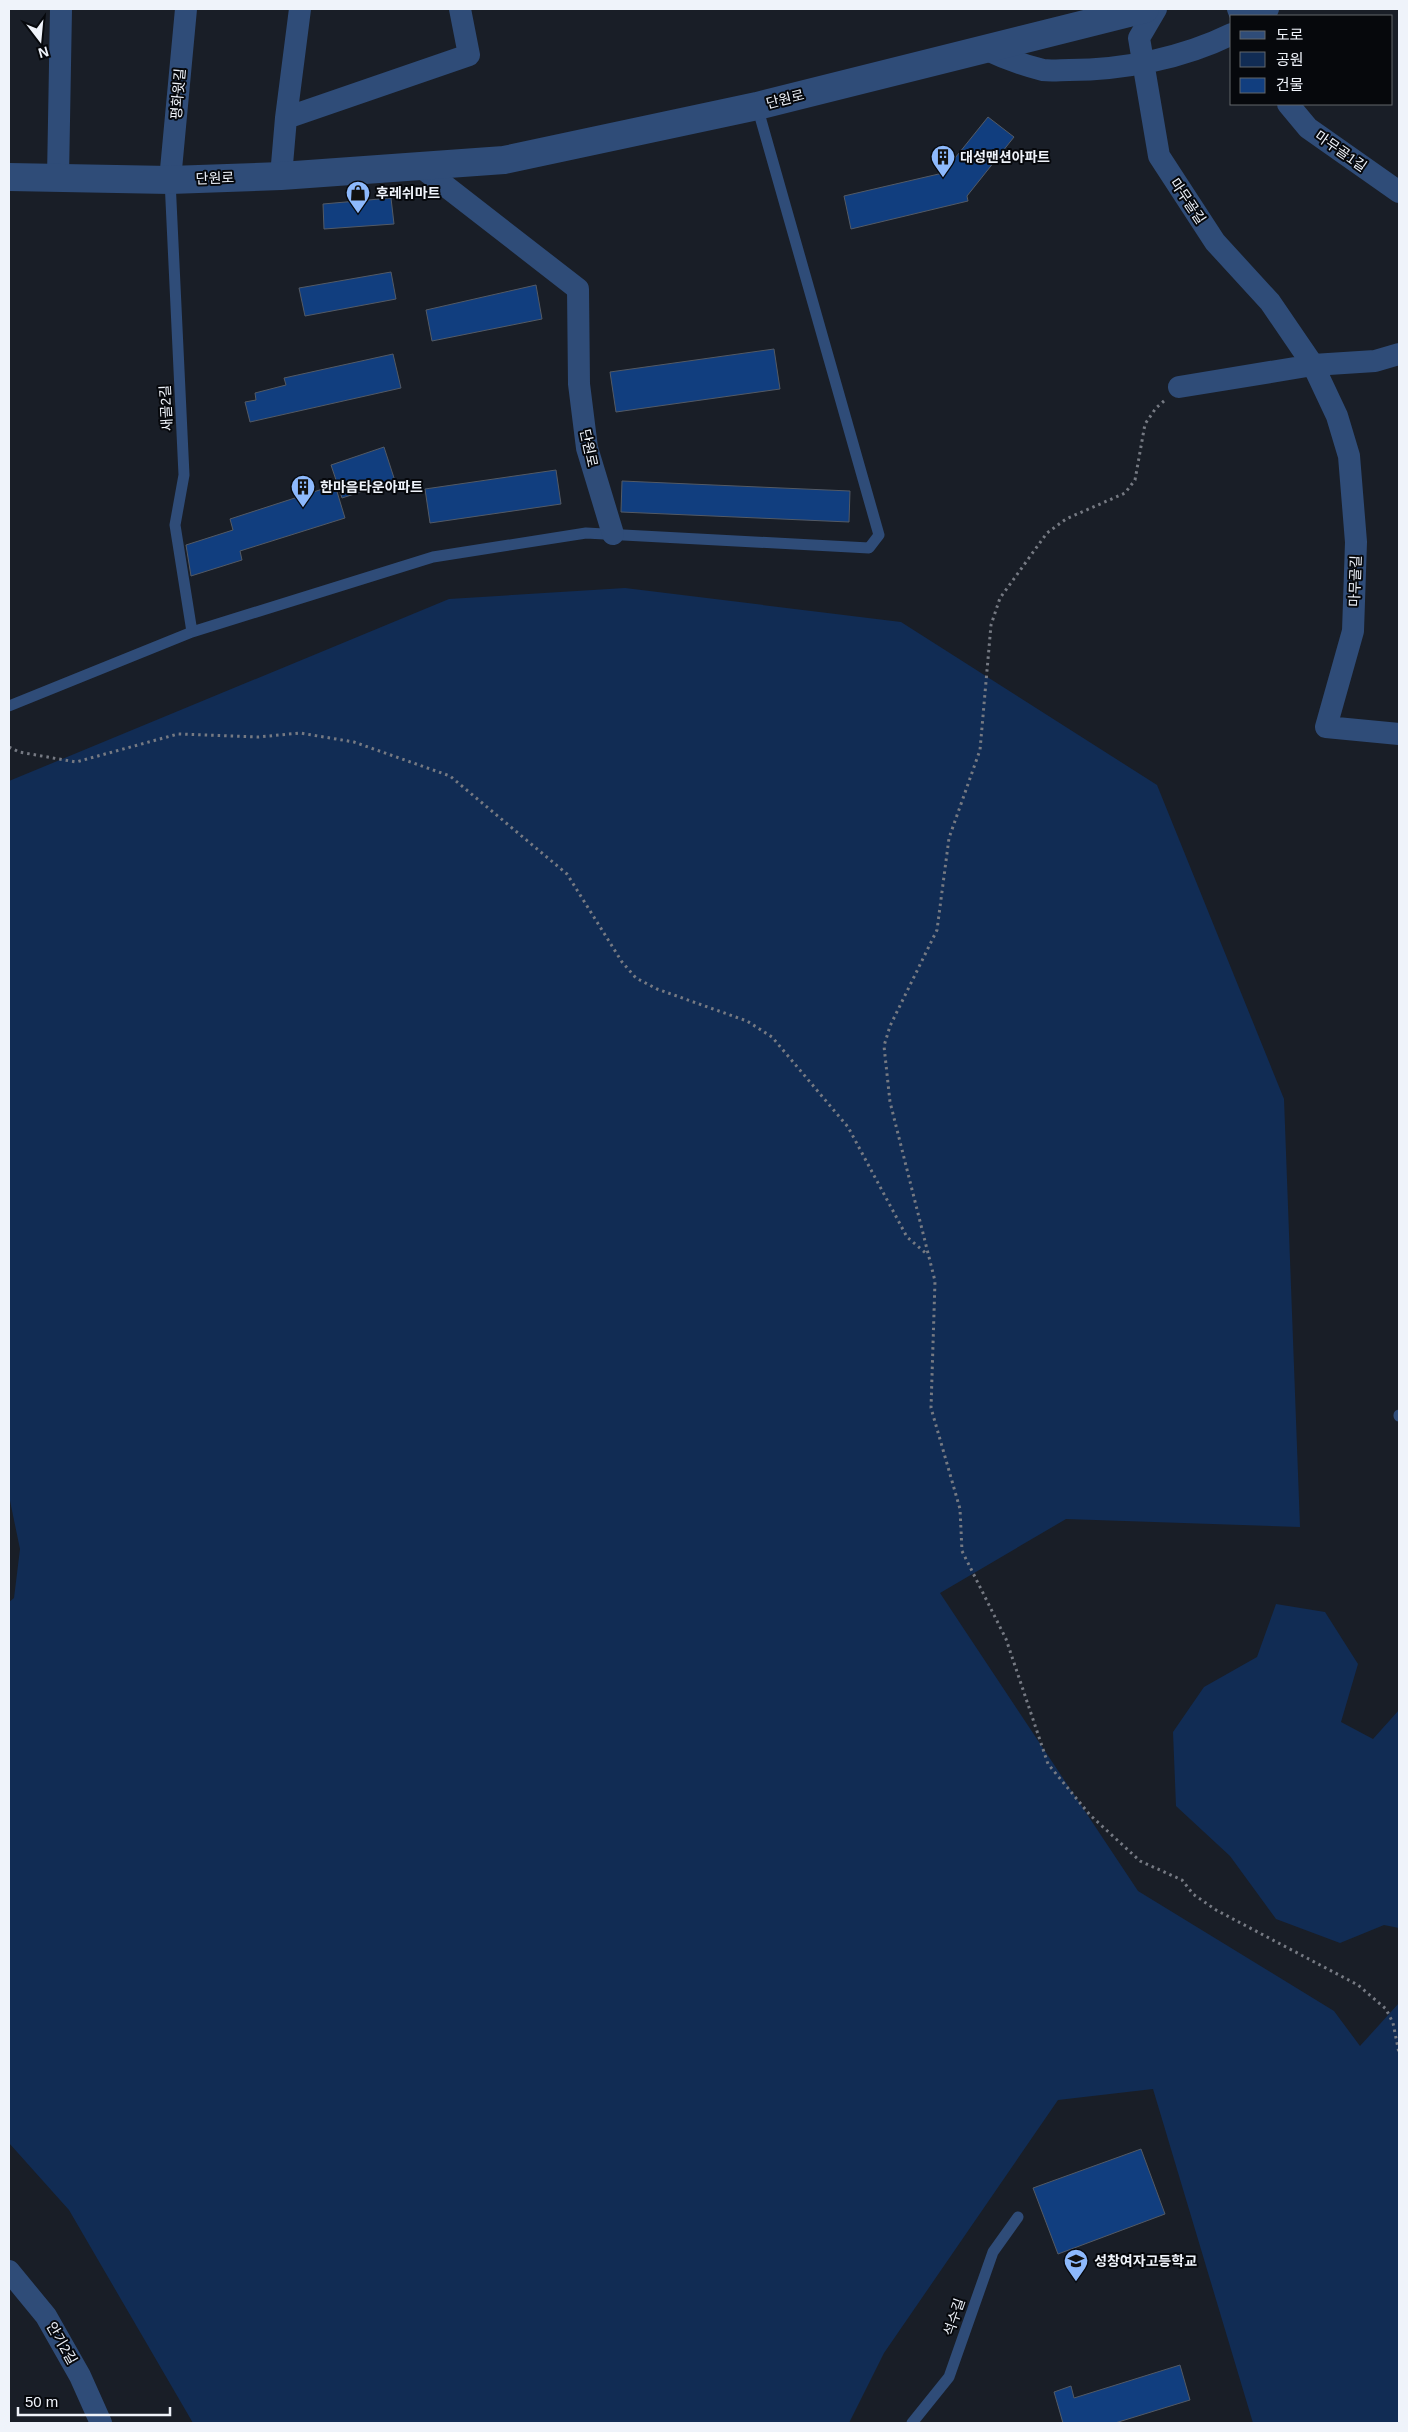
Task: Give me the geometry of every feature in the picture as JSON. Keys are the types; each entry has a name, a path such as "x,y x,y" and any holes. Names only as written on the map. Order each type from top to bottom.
{"street":[{"path":"58,177 61,9"},
{"name":"평화윗길","path":"170,180 186,9"},
{"path":"281,176 286,118 300,9"},
{"path":"286,118 469,55 460,9"},
{"name":"단원로","path":"9,177 170,180 281,176 504,160 757,106 1145,9"},
{"name":"마무골길","path":"1156,9 1139,38 1159,156 1215,242 1270,302 1313,365 1337,416 1349,456 1356,542 1353,631 1326,727 1399,734"},
{"path":"985,49 1008,60 1044,70 1093,70 1142,63 1213,43 1230,35"},
{"name":"마무골1길","path":"1289,105 1308,128 1399,192"},
{"name":"단원로","path":"421,166 578,289 579,384 587,448 613,534"},
{"path":"1179,387 1313,365 1375,361 1399,354"},
{"name":"안기2길","path":"9,2270 46,2316 80,2376 101,2423"}],"lane":[{"path":"9,706 192,632 433,557 586,533 869,548 880,535 757,106"},
{"name":"새골2길","path":"170,180 184,476 175,525 192,632"},
{"name":"석수길","path":"912,2423 949,2377 993,2252 1018,2217"}],"path":[{"path":"1179,387 1156,408 1145,424 1135,480 1125,493 1066,520 1047,533 1000,598 991,625 980,750 950,838 937,930 890,1026 884,1046 890,1102 935,1282 931,1408 960,1510 962,1551 1006,1639 1048,1764 1090,1815 1140,1861 1182,1880 1193,1894 1216,1910 1358,1985 1386,2009 1393,2023 1399,2053"},
{"path":"9,747 19,752 76,762 178,734 258,737 300,733 354,742 450,776 567,874 622,962 636,978 657,989 747,1021 772,1037 848,1127 907,1237 928,1255"}],"green space":[{"path":"625,588 901,622 1157,785 1284,1099 1300,1527 1066,1519 940,1593 1138,1891 1334,2011 1360,2046 1399,2003 1399,2423 1253,2423 1153,2089 1058,2100 884,2353 849,2423 193,2423 69,2210 9,2143 9,1602 14,1598 20,1549 9,1496 9,781 449,599"},
{"path":"1276,1604 1325,1612 1358,1664 1341,1722 1373,1739 1399,1710 1399,1928 1384,1925 1340,1943 1276,1919 1230,1856 1176,1806 1173,1732 1204,1687 1257,1657"}],"building":[{"name":"대성맨션아파트","path":"988,117 1014,137 967,196 968,201 851,229 844,196 943,173"},
{"name":"후레쉬마트","path":"391,198 394,224 324,229 323,204"},
{"path":"391,272 396,299 305,316 299,288"},
{"path":"536,285 542,319 432,341 426,310"},
{"path":"774,349 780,389 616,412 610,372"},
{"path":"393,354 401,388 250,422 245,402 256,400 255,393 286,385 284,378"},
{"path":"384,447 395,481 342,498 331,465"},
{"path":"556,470 561,504 430,523 425,489"},
{"path":"622,481 850,491 849,522 621,512"},
{"name":"한마음타운아파트","path":"335,485 345,518 240,551 242,560 191,576 186,545 233,530 230,519"},
{"path":"1141,2149 1165,2214 1058,2254 1033,2188"},
{"path":"1180,2365 1190,2400 1115,2423 1063,2423 1054,2392 1071,2386 1074,2398"}],"place":[{"name":"대성맨션아파트","path":"943,178"},
{"name":"후레쉬마트","path":"358,214"},
{"name":"한마음타운아파트","path":"303,508"},
{"name":"성창여자고등학교","path":"1076,2282"}]}
